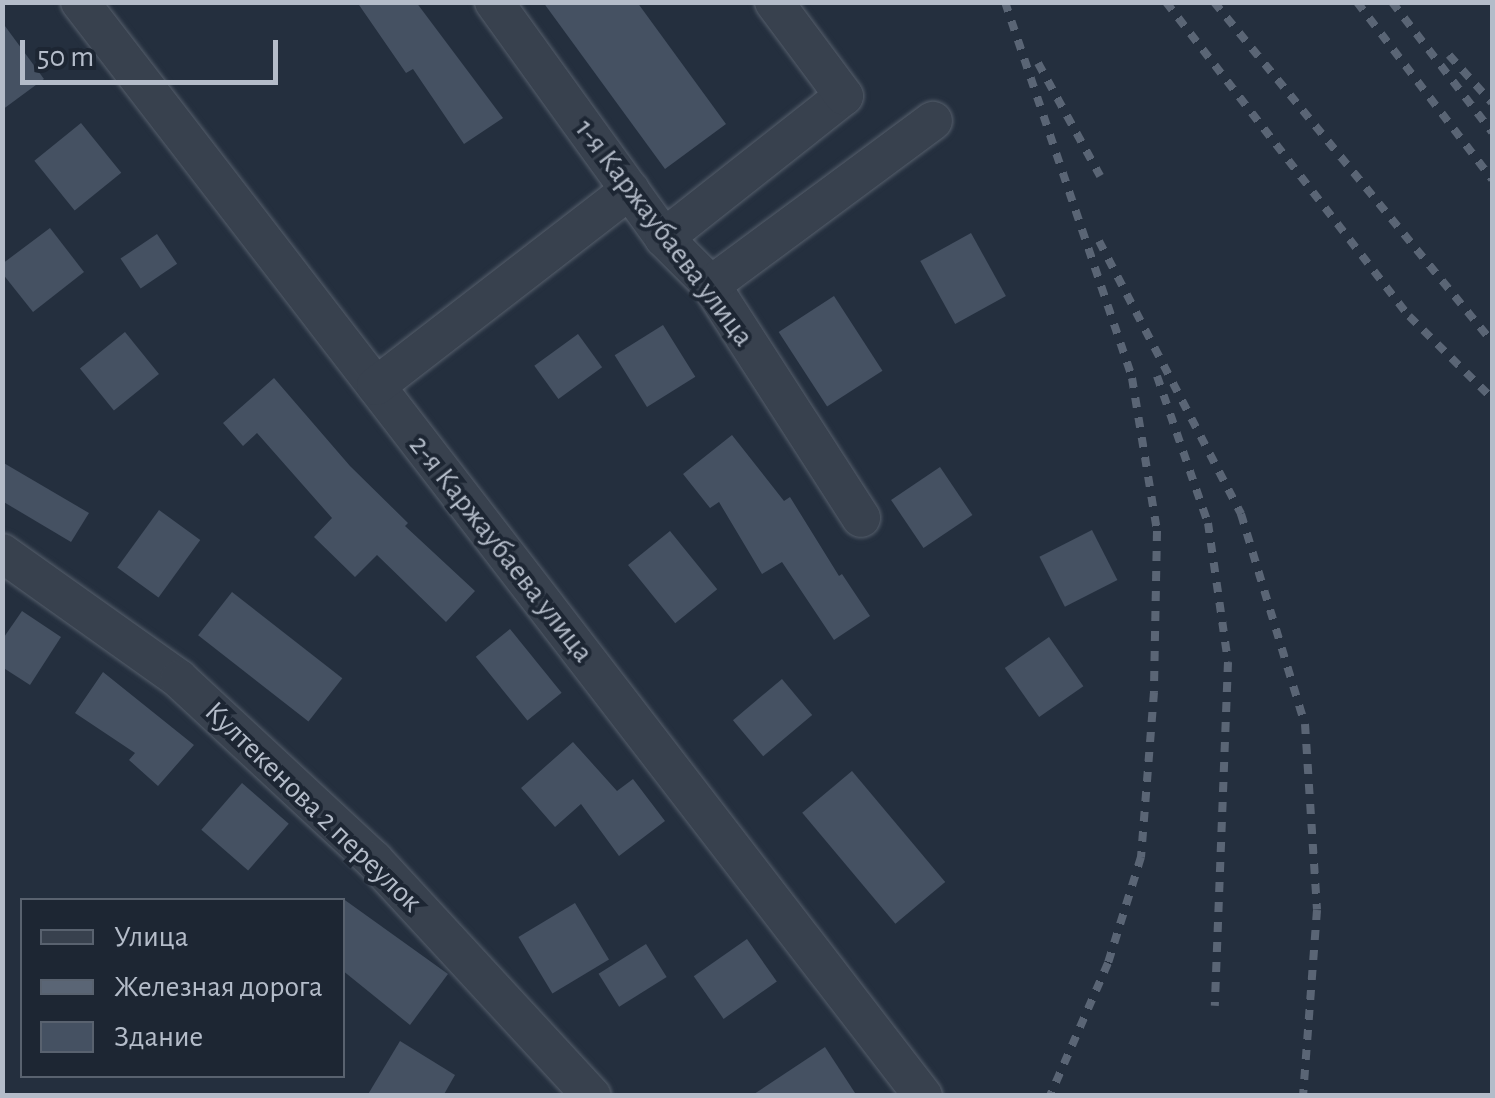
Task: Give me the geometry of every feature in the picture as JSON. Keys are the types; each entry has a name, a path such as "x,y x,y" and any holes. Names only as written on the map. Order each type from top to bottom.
{"street":[{"name":"2-я Каржаубаева улица","path":"80,2 923,1096"},
{"name":"1-я Каржаубаева улица","path":"494,2 664,238 711,285 860,518"},
{"path":"664,238 844,96 774,2"},
{"path":"711,285 933,121"},
{"path":"376,386 630,190"},
{"name":"Култекенова 2 переулок","path":"2,553 179,678 374,860 592,1096"}],"building":[{"path":"357,2 416,2 503,118 464,144 413,69 406,73"},
{"path":"543,2 637,2 726,124 665,169"},
{"path":"2,22 44,79 2,110"},
{"path":"81,123 121,173 75,210 34,161"},
{"path":"50,228 84,272 33,312 2,273 2,264"},
{"path":"971,233 1006,296 955,324 920,261"},
{"path":"157,234 177,264 141,288 121,259"},
{"path":"834,296 882,371 827,407 779,332"},
{"path":"663,325 695,377 647,407 615,355"},
{"path":"125,332 159,374 114,410 80,369"},
{"path":"578,334 602,367 558,399 534,366"},
{"path":"274,378 350,466 408,523 405,526 475,591 446,622 377,555 355,577 314,537 332,518 257,433 243,446 223,423"},
{"path":"732,435 784,501 790,497 839,576 842,574 870,616 834,640 782,562 762,574 719,502 710,508 683,474"},
{"path":"2,462 89,513 71,542 2,501"},
{"path":"940,467 972,515 924,548 891,500"},
{"path":"159,510 200,540 159,597 117,567"},
{"path":"1092,530 1117,580 1065,607 1039,557"},
{"path":"670,531 717,589 675,623 628,565"},
{"path":"232,592 342,678 308,722 198,635"},
{"path":"22,611 61,637 30,685 2,667 2,640"},
{"path":"510,629 562,693 527,720 476,657"},
{"path":"1049,637 1083,686 1039,717 1005,668"},
{"path":"103,672 194,745 158,786 129,760 135,753 75,713"},
{"path":"782,679 812,715 763,756 733,720"},
{"path":"573,742 617,791 633,779 665,821 619,856 581,804 555,827 521,788"},
{"path":"852,771 945,882 895,924 802,813"},
{"path":"242,783 289,824 248,870 201,830"},
{"path":"345,900 448,974 410,1025 345,972"},
{"path":"575,903 609,960 552,994 518,937"},
{"path":"747,939 777,982 724,1019 694,976"},
{"path":"646,944 667,977 619,1007 599,974"},
{"path":"400,1041 455,1075 443,1096 367,1096"},
{"path":"825,1047 857,1096 751,1096"}],"railway":[{"path":"1005,2 1132,378 1157,531 1154,692 1141,857 1108,963 1050,1096"},
{"path":"1166,2 1409,316 1492,398"},
{"path":"1214,2 1492,342"},
{"path":"1357,2 1492,179"},
{"path":"1392,2 1492,132"},
{"path":"1449,55 1492,103"},
{"path":"1038,63 1100,176"},
{"path":"1099,241 1241,514 1305,724 1317,910 1303,1096"},
{"path":"1157,376 1208,523 1228,662 1215,1006"}]}
